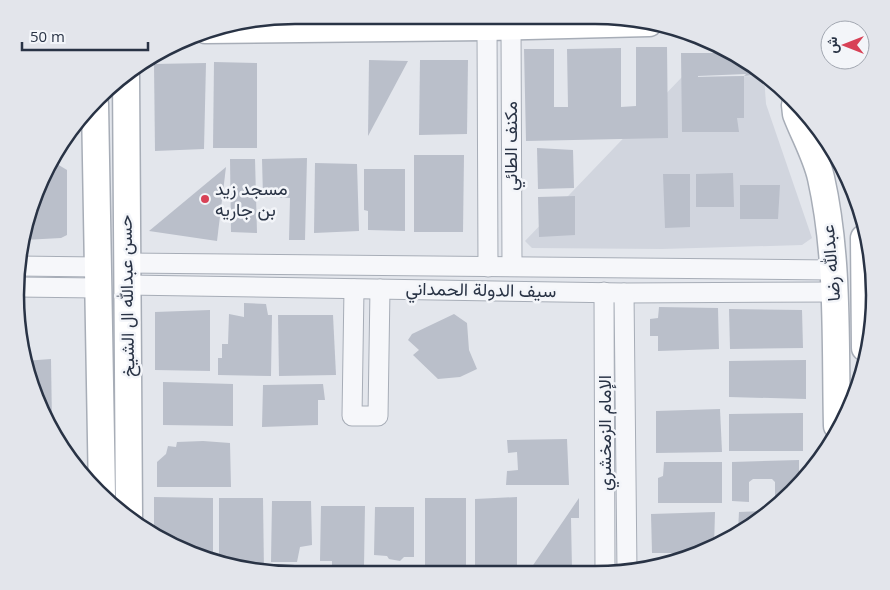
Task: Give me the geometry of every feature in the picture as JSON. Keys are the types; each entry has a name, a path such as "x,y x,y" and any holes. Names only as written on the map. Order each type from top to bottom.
{"street":[{"path":"239,30 612,24"},
{"name":"مكنف الطائي","path":"499,27 512,266"},
{"name":"مكنف الطائي","path":"488,267 499,27"},
{"name":"حسن عبدالله ال الشيخ","path":"126,83 129,509"},
{"name":"حسن عبدالله ال الشيخ","path":"95,112 102,486"},
{"name":"عبدالله رضا","path":"796,113 821,176 834,281 837,417"},
{"name":"عبدالله رضا","path":"864,262 865,323"},
{"name":"سيف الدولة الحمداني","path":"127,274 512,266 834,281"},
{"path":"25,267 97,277"},
{"name":"سيف الدولة الحمداني","path":"127,274 354,289 624,293 834,281"},
{"path":"24,286 97,277"},
{"path":"354,289 352,416 378,416 380,289"},
{"name":"الإمام الزمخشري","path":"604,292 605,566"},
{"name":"الإمام الزمخشري","path":"624,293 627,564"},
{"path":"101,395 128,391"}],"shaded area":[{"path":"755,76 765,84 766,104 812,238 802,245 662,249 532,248 525,241 682,77"}],"building":[{"path":"636,47 667,47 668,138 526,141 524,49 554,49 554,107 568,107 567,49 621,48 621,107 636,106"},
{"path":"681,53 717,53 754,75 744,76 744,118 737,118 739,132 682,132","holes":["746,74 744,76 698,76"]},
{"path":"369,60 408,61 368,136"},
{"path":"420,60 468,60 467,134 419,135"},
{"path":"214,62 257,63 257,148 213,148"},
{"path":"206,63 204,149 155,151 154,64"},
{"path":"537,148 573,150 574,188 538,189"},
{"path":"414,155 464,155 463,232 414,232"},
{"path":"307,158 305,240 289,240 290,198 263,197 262,159"},
{"path":"230,159 255,159 257,233 231,232"},
{"path":"315,163 357,164 359,231 314,233"},
{"path":"57,164 67,170 67,235 61,238 30,240 44,191"},
{"name":"مسجد زيد بن جاريه","path":"226,167 217,241 149,231"},
{"path":"364,169 405,169 405,231 368,230 368,211 364,210"},
{"path":"733,173 734,207 696,207 696,174"},
{"path":"663,174 690,174 690,227 665,228"},
{"path":"740,185 780,185 778,219 740,219"},
{"path":"575,196 575,235 539,237 538,197"},
{"path":"244,303 266,304 268,315 272,315 271,376 218,375 218,358 222,358 222,344 228,344 229,314 244,317"},
{"path":"659,307 718,308 719,349 658,351 658,336 650,336 650,319 658,318"},
{"path":"729,309 802,310 803,348 730,349"},
{"path":"210,310 210,371 155,370 155,312"},
{"path":"454,314 467,323 469,350 477,369 460,377 438,379 413,355 419,350 408,340 412,334"},
{"path":"278,315 333,315 336,375 279,376"},
{"path":"51,359 52,415 44,399 32,360"},
{"path":"806,360 806,399 729,397 729,361"},
{"path":"163,382 233,384 233,426 163,425"},
{"path":"323,384 325,400 318,400 318,425 262,427 263,385"},
{"path":"720,409 722,452 656,453 656,411"},
{"path":"803,413 803,451 729,451 729,414"},
{"path":"567,439 569,485 506,485 507,471 518,470 517,452 508,453 507,440"},
{"path":"177,442 230,443 231,487 157,487 157,462 166,454 168,446 176,447"},
{"path":"799,460 799,471 801,471 775,498 775,482 772,479 753,479 749,482 749,502 732,501 732,462"},
{"path":"664,462 722,462 722,503 658,503 658,478 663,476"},
{"path":"154,497 213,498 213,553 191,546 154,527"},
{"path":"517,497 517,566 475,566 475,499"},
{"path":"219,498 263,498 264,564 219,555"},
{"path":"425,498 466,498 466,566 425,566"},
{"path":"579,498 579,518 571,518 572,566 532,566"},
{"path":"272,501 311,501 312,545 300,547 297,562 271,562"},
{"path":"321,506 365,506 364,566 332,566 332,561 320,561"},
{"path":"375,507 414,507 414,557 404,557 400,561 389,559 387,556 374,555"},
{"path":"758,511 738,526 739,512"},
{"path":"715,512 714,538 679,553 652,553 651,514"}],"place":[{"name":"مسجد زيد بن جاريه","path":"205,199"}]}
